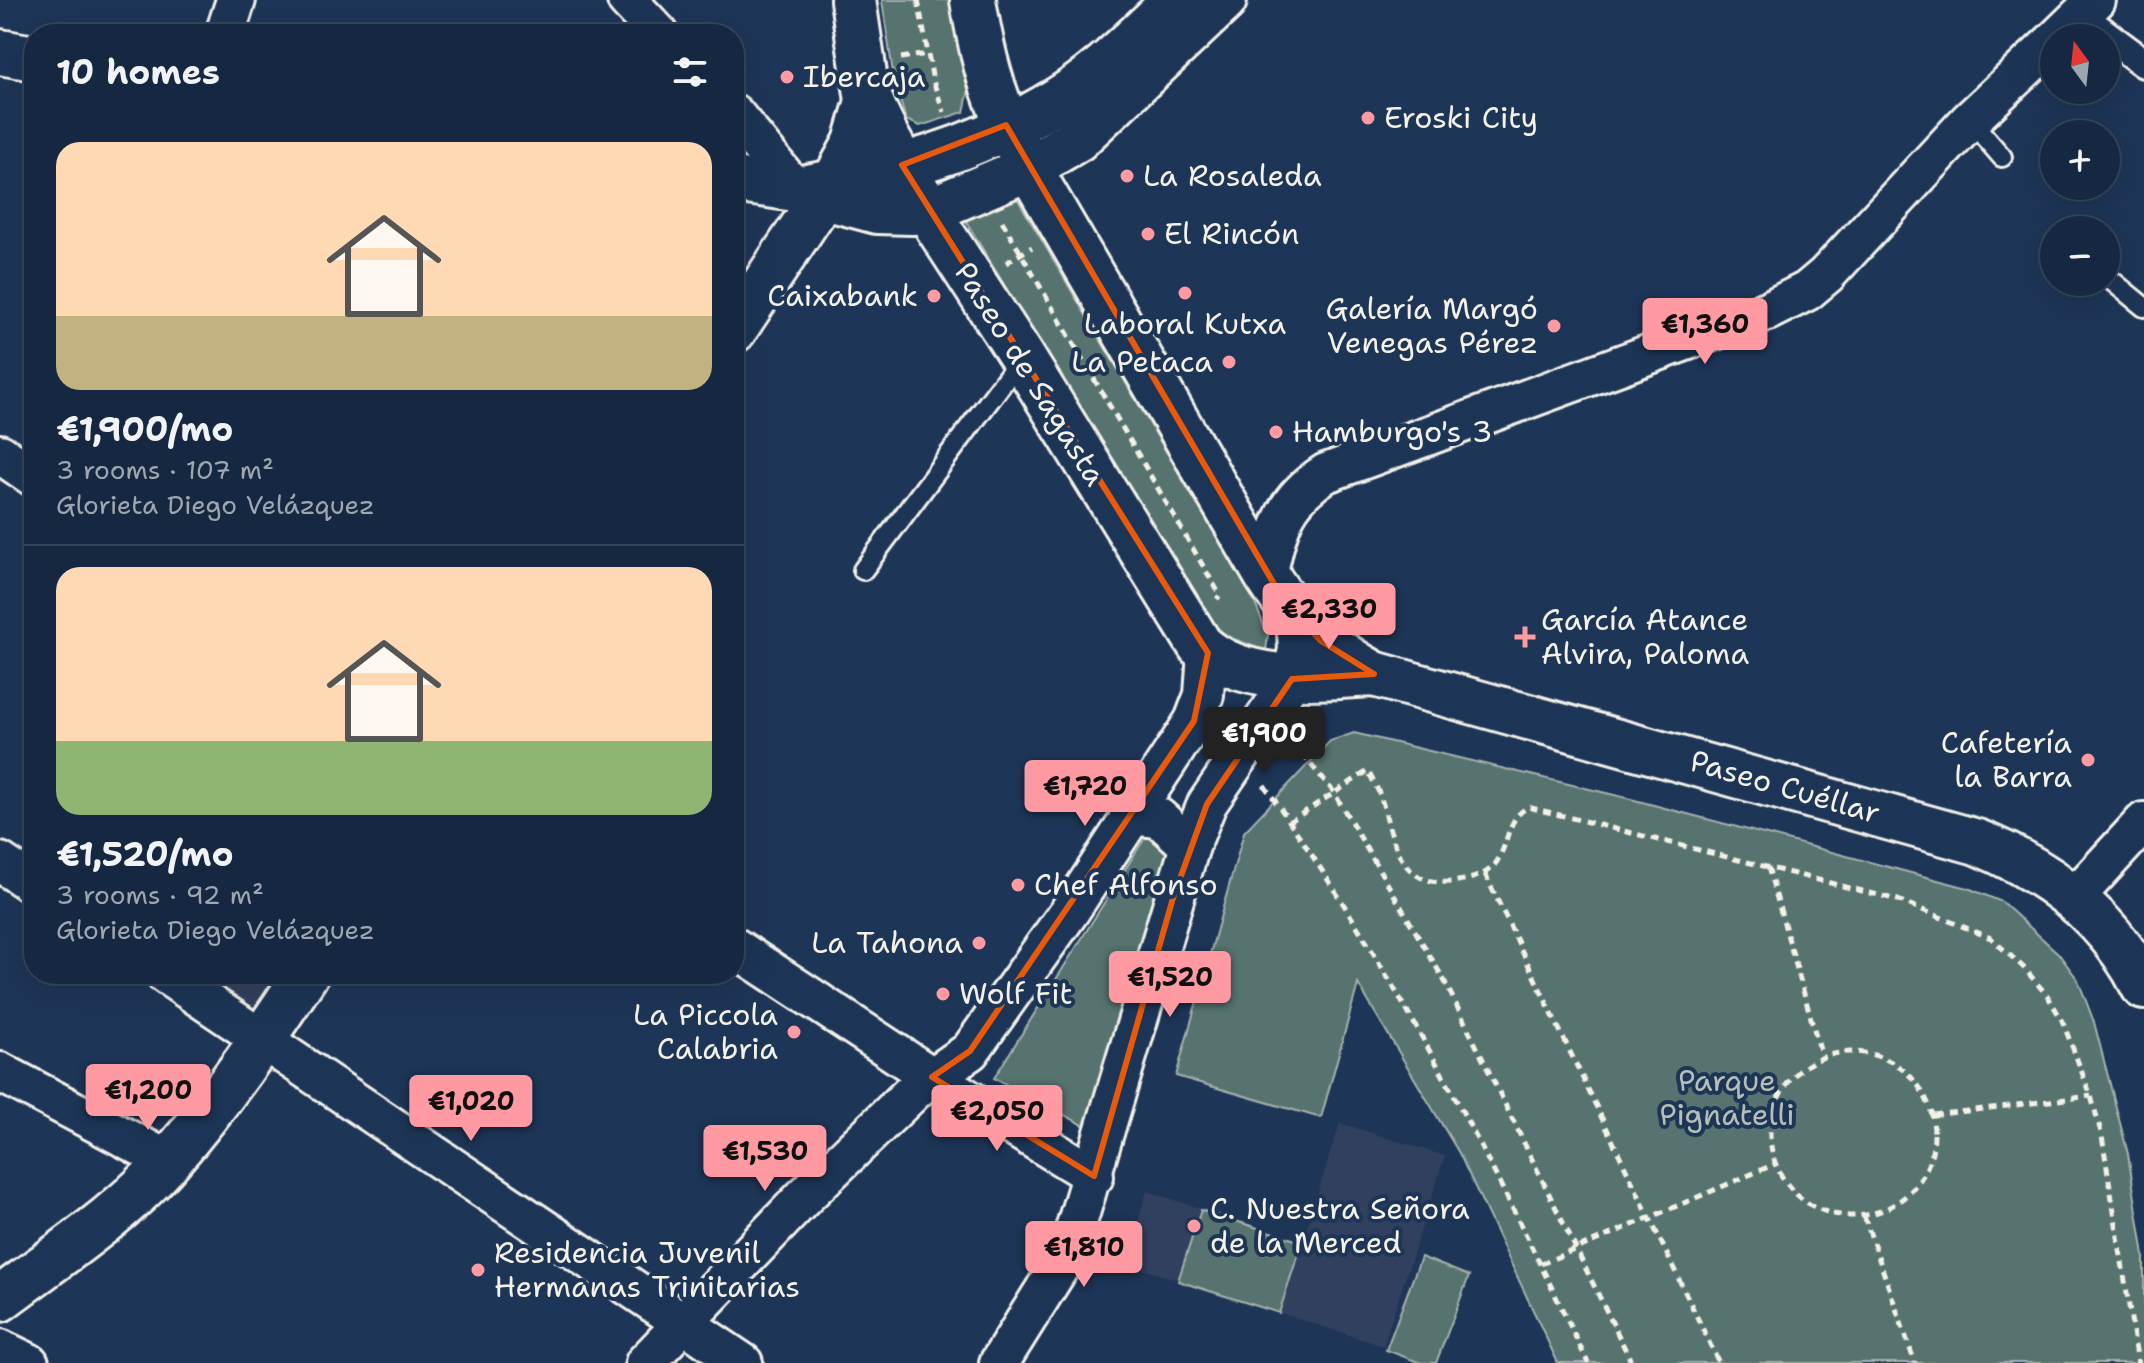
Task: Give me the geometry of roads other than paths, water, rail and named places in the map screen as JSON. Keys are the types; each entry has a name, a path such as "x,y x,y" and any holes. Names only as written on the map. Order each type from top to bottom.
{"main road":[{"name":"Paseo de Sagasta","path":"853,0 879,76 902,165 1189,629 1207,652"},
{"path":"973,0 986,73 1006,125 1267,576 1296,617"},
{"path":"744,313 816,190 902,165 1006,125 1071,91 1176,0"},
{"path":"744,181 816,190 877,211 927,209 1029,168 1077,139 1224,0"},
{"path":"0,52 24,56"},
{"name":"Paseo Cuéllar","path":"1296,617 1335,652 1374,674 1977,842 2009,855 2074,898 2118,945 2144,987"},
{"path":"1207,652 1234,665 1292,679"},
{"name":"Paseo Cuéllar","path":"1292,679 1374,674"},
{"path":"0,1299 134,1194 169,1161 262,1040 299,984"}],"street":[{"path":"228,24 236,0"},
{"path":"627,0 650,24"},
{"path":"2120,50 2144,63"},
{"path":"1267,576 1278,529 1291,501 1326,473 1767,311 1807,291 1970,120 2040,54"},
{"path":"744,125 769,152 816,190 856,133 879,76"},
{"path":"0,454 24,470"},
{"path":"999,1363 1068,1253 1094,1176 1190,846 1207,804 1292,679 1298,649 1296,617"},
{"path":"645,1363 804,1197 932,1077 970,1051 1069,912 1201,708 1207,652"},
{"path":"1129,815 1159,818 1190,846"},
{"path":"2074,898 2144,822"},
{"path":"0,862 24,878"},
{"path":"744,954 932,1077 1094,1176"},
{"path":"180,984 743,1363"},
{"path":"0,1072 169,1161"},
{"path":"0,1349 29,1363"}],"lane":[{"path":"1970,120 2002,157"},
{"path":"2120,287 2144,307"},
{"path":"863,570 1022,357"}],"place":[{"name":"Ibercaja","path":"787,77"},
{"name":"Eroski City","path":"1368,118"},
{"name":"La Rosaleda","path":"1127,176"},
{"name":"El Rincón","path":"1148,234"},
{"name":"Laboral Kutxa","path":"1185,293"},
{"name":"Caixabank","path":"934,296"},
{"name":"Galería Margó Venegas Pérez","path":"1554,326"},
{"name":"La Petaca","path":"1229,362"},
{"name":"Hamburgo's 3","path":"1276,432"},
{"name":"García Atance Alvira, Paloma","path":"1525,637"},
{"name":"Cafetería la Barra","path":"2088,760"},
{"name":"Chef Alfonso","path":"1018,885"},
{"name":"La Tahona","path":"979,943"},
{"name":"Wolf Fit","path":"943,994"},
{"name":"La Piccola Calabria","path":"794,1032"},
{"name":"C. Nuestra Señora de la Merced","path":"1194,1226"},
{"name":"Residencia Juvenil Hermanas Trinitarias","path":"478,1270"}],"park label":[{"name":"Parque Pignatelli","path":"1727,1098"}]}
